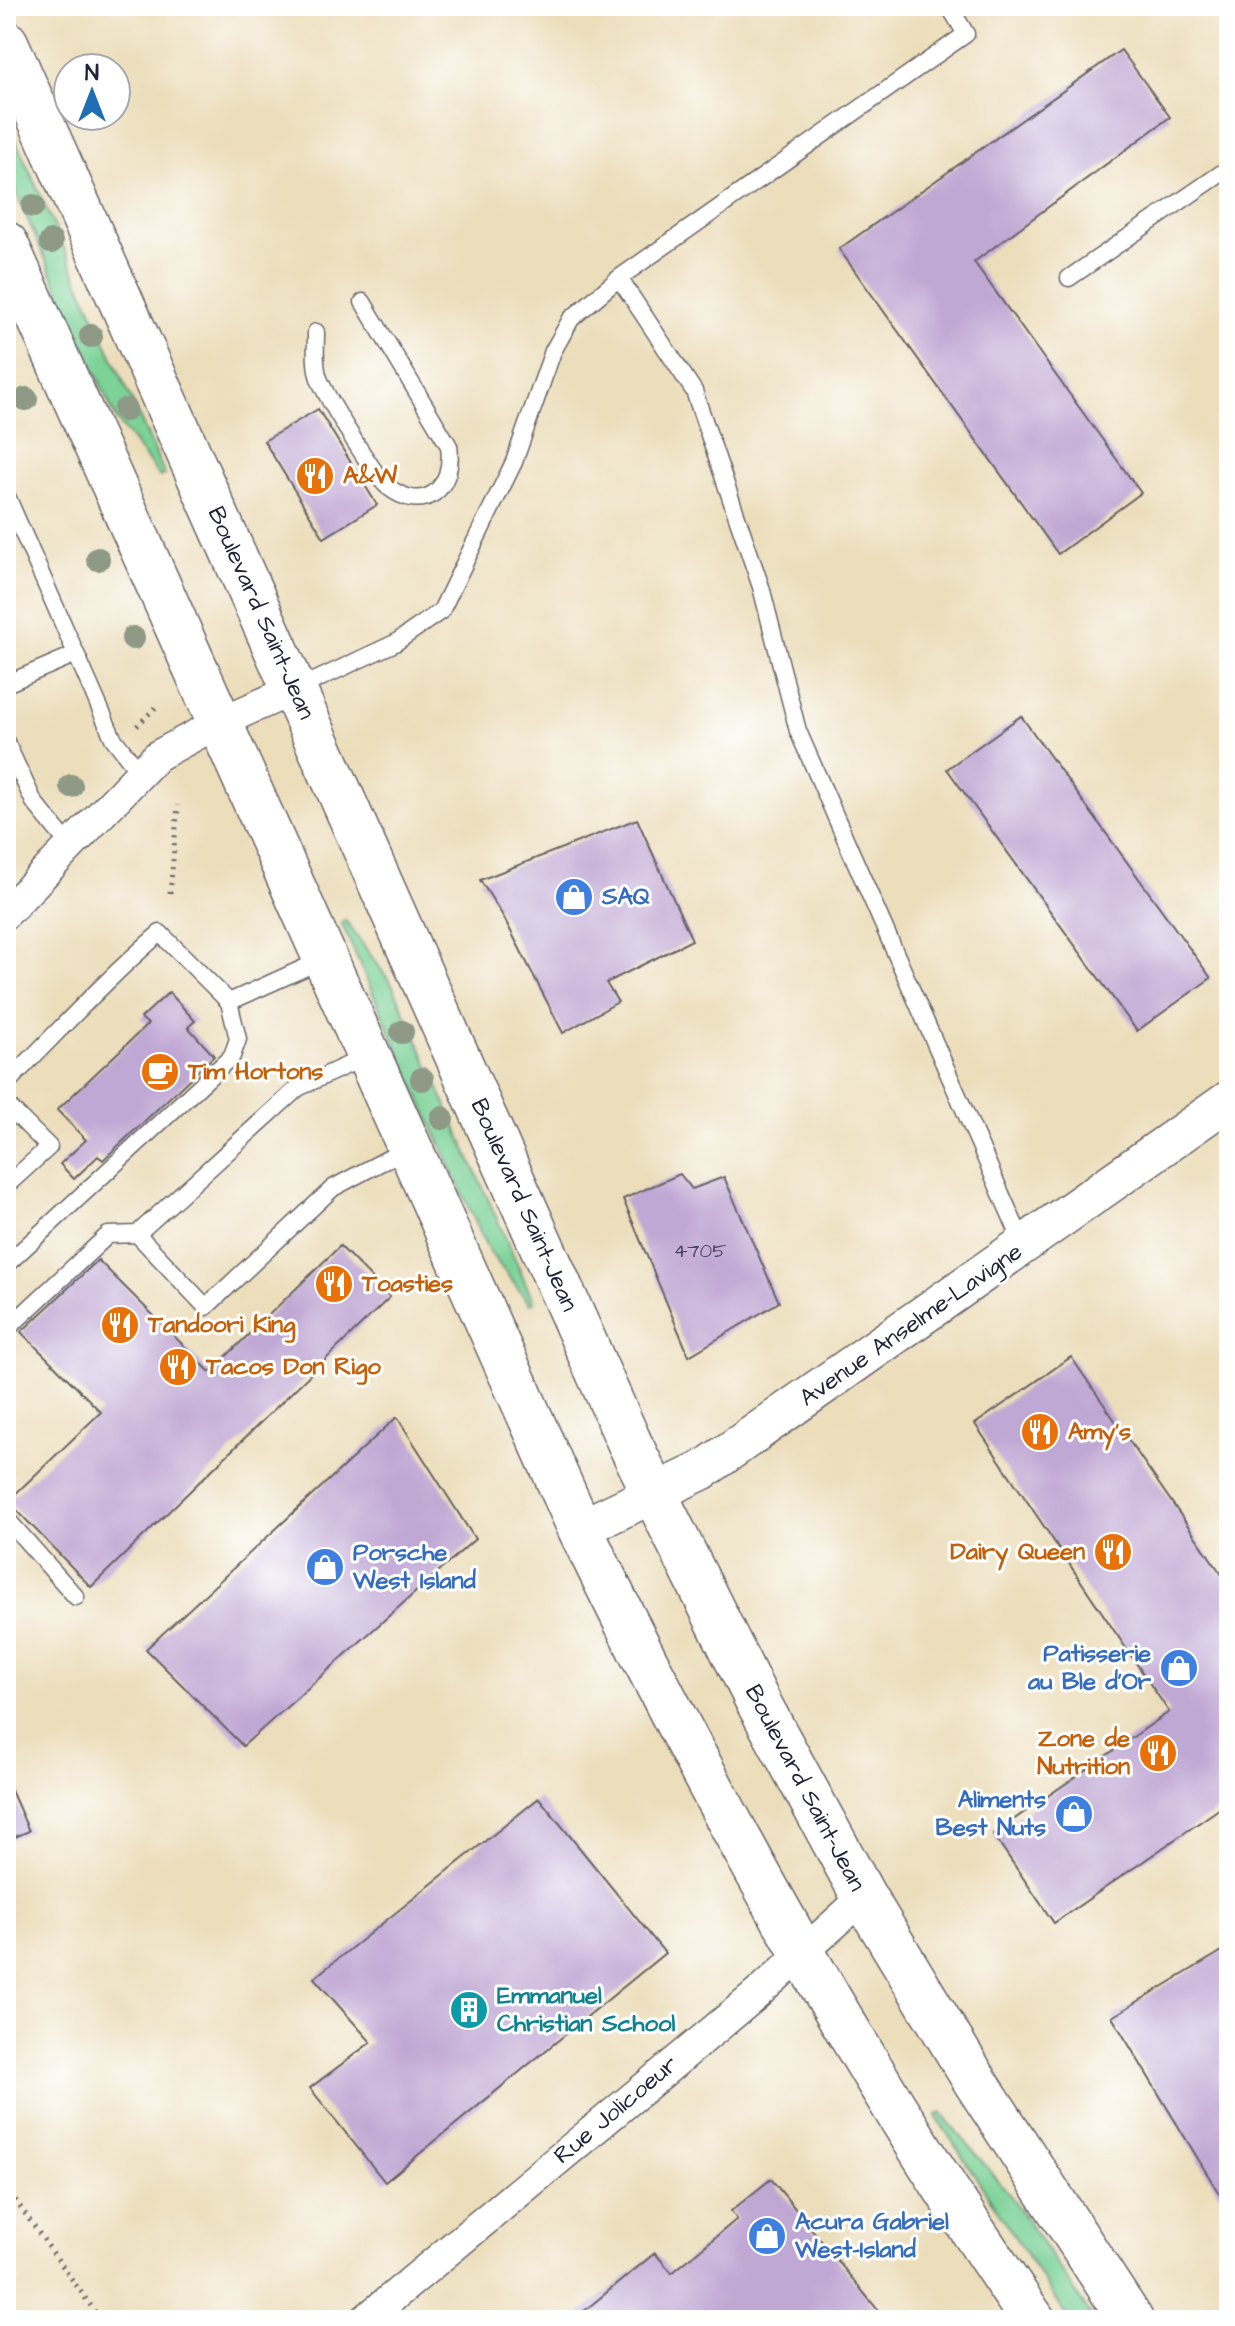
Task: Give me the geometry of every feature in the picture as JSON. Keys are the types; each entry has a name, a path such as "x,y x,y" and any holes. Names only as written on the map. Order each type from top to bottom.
{"main road":[{"name":"Boulevard Saint-Jean","path":"6,43 656,1495 756,1698 864,1897 1009,2134 1131,2320"},
{"path":"11,267 326,958 580,1529 632,1635 804,1953 950,2193 1033,2320"}],"street":[{"path":"6,913 157,756 218,723 295,689"},
{"name":"Avenue Anselme-Lavigne","path":"580,1529 703,1470 1229,1100"},
{"name":"Rue Jolicoeur","path":"365,2320 804,1953 864,1897"}],"lane":[{"path":"295,689 395,643 441,611 514,462 553,351 571,319 619,278 966,34 949,6"},
{"path":"1069,278 1229,168"},
{"path":"619,278 694,391 761,587 798,731 1024,1246"},
{"path":"316,332 319,380 384,484 404,498 422,498 436,493 447,481 451,462 449,446 363,302"},
{"path":"6,494 113,738 140,773"},
{"path":"6,684 76,654"},
{"path":"6,742 34,802 70,846"},
{"path":"6,1084 83,1007 98,987 160,933 229,1002 238,1039 232,1056 6,1265"},
{"path":"229,1002 326,958"},
{"path":"6,1330 108,1235 137,1234 298,1088 369,1055"},
{"path":"6,1104 49,1147 6,1186"},
{"path":"137,1234 206,1307 333,1188 409,1148"},
{"path":"6,1518 76,1597"}],"path":[{"path":"170,893 178,805"},
{"path":"6,2187 101,2320"}],"green space":[{"path":"6,118 165,475 160,477 116,419 6,170"},
{"path":"345,920 393,986 534,1302 530,1304 488,1250 341,922"},
{"path":"941,2113 1007,2191 1094,2320 1069,2320 936,2116"}],"building":[{"path":"1121,50 1170,117 974,262 1141,493 1058,554 839,249"},
{"path":"318,409 377,505 324,538 264,441"},
{"path":"1021,716 1211,978 1137,1031 947,769"},
{"path":"637,819 692,940 606,983 618,1002 563,1033 503,916 480,880"},
{"path":"169,992 195,1021 188,1027 214,1056 103,1160 98,1156 74,1179 60,1164 86,1140 57,1110 148,1024 141,1018"},
{"path":"680,1174 692,1189 724,1177 779,1302 689,1356 623,1199"},
{"path":"340,1246 390,1297 91,1587 8,1501 101,1412 21,1332 98,1260 210,1372"},
{"path":"1071,1357 1229,1585 1229,1802 1054,1923 993,1834 1169,1712 975,1424"},
{"path":"397,1417 475,1539 243,1746 146,1649"},
{"path":"6,1779 29,1831 6,1841"},
{"name":"Emmanuel Christian School","path":"539,1798 665,1953 385,2182 310,2088 371,2042 314,1978"},
{"path":"1229,1947 1229,2065 1225,2067 1229,2073 1229,2210 1112,2017"},
{"name":"Acura Gabriel West-Island","path":"771,2179 886,2320 573,2320 655,2253 672,2273 737,2219 731,2211"}],"place":[{"name":"A&W","path":"315,476"},
{"name":"SAQ","path":"574,897"},
{"name":"Tim Hortons","path":"160,1072"},
{"name":"Toasties","path":"334,1284"},
{"name":"Tandoori King","path":"120,1325"},
{"name":"Tacos Don Rigo","path":"178,1367"},
{"name":"Amy's","path":"1040,1432"},
{"name":"Dairy Queen","path":"1113,1552"},
{"name":"Porsche West Island","path":"325,1567"},
{"name":"Patisserie au Ble d'Or","path":"1179,1668"},
{"name":"Zone de Nutrition","path":"1158,1753"},
{"name":"Aliments Best Nuts","path":"1074,1814"},
{"name":"Emmanuel Christian School","path":"469,2010"},
{"name":"Acura Gabriel West-Island","path":"767,2236"}]}
